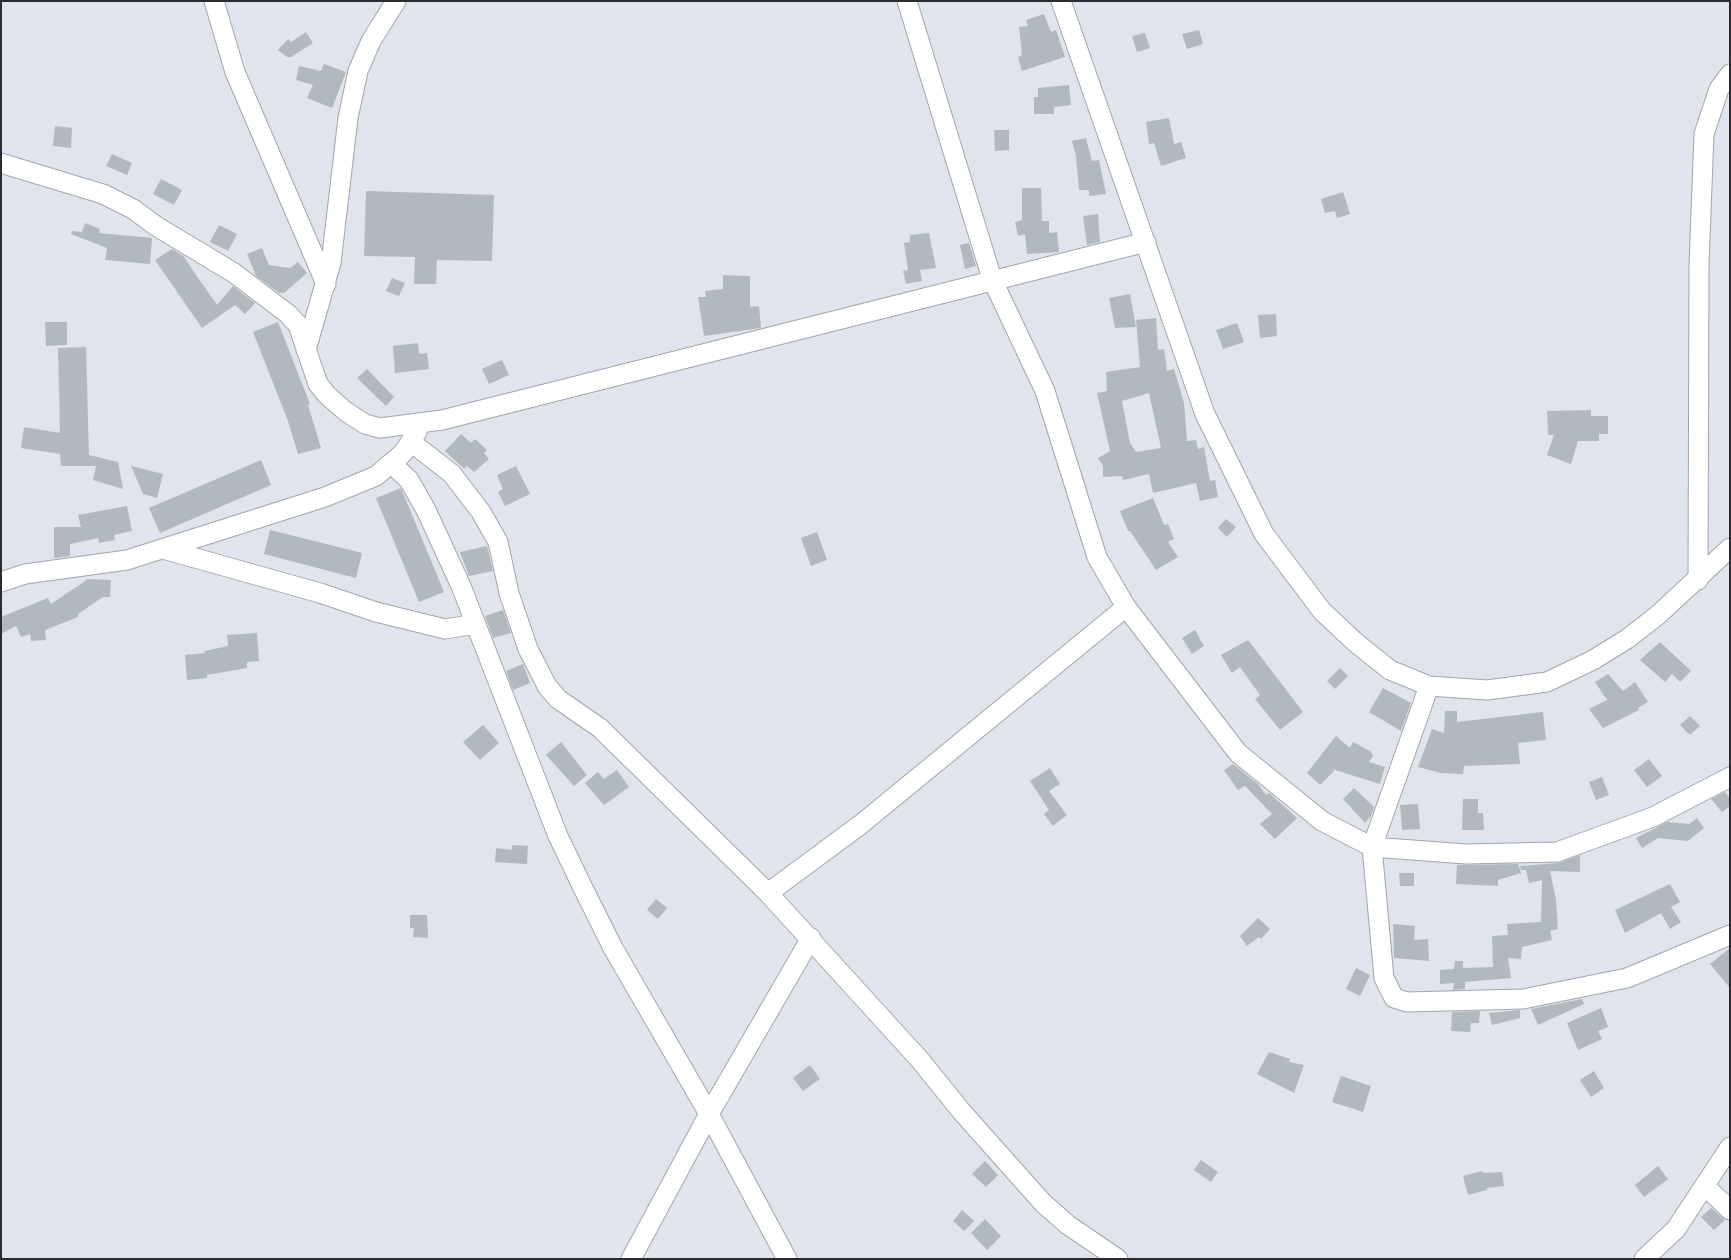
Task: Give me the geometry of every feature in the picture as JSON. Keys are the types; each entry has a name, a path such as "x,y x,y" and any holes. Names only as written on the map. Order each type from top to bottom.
{"street":[{"path":"214,1 235,72 326,284"},
{"path":"306,350 331,263 348,118 358,71 371,41 396,1"},
{"path":"907,1 992,280 1045,391 1097,557 1126,607 1238,753 1322,821 1372,846 1466,854 1557,852 1653,817 1730,777"},
{"path":"1061,1 1206,414 1264,534 1322,611 1355,642 1390,670 1430,686 1487,690 1547,682 1593,660 1627,639 1698,580 1730,548"},
{"path":"1698,580 1699,265 1704,134 1719,89 1730,74"},
{"path":"1,163 103,194 132,209 156,226 234,273 288,314 298,325 318,384 327,395 344,411 365,424 380,428 424,424 1146,242"},
{"path":"1,582 34,573 127,560 325,497 376,476 392,464 424,424"},
{"path":"411,442 452,474 481,512 498,542 509,593 528,649 547,686 558,699 600,728 768,893 811,938 920,1060 962,1112 1043,1203 1068,1225 1118,1259"},
{"path":"392,464 409,480 426,510 462,586 558,836 614,948 709,1114 787,1259"},
{"path":"163,549 320,593 376,612 445,629 476,624"},
{"path":"768,893 860,825 1126,607"},
{"path":"1430,686 1372,846 1384,978 1394,998 1407,1002 1523,1000 1627,978 1730,935"},
{"path":"631,1259 709,1114 811,938"},
{"path":"1644,1259 1676,1229 1730,1147"},
{"path":"1705,1186 1730,1210"}],"building":[{"path":"1044,14 1051,32 1056,30 1065,57 1022,71 1018,57 1022,55 1019,27 1028,26 1026,20"},
{"path":"1199,30 1203,44 1187,49 1182,34"},
{"path":"306,32 313,43 291,57 287,57 278,50 288,39 291,42"},
{"path":"1145,33 1150,48 1137,52 1132,36"},
{"path":"324,64 346,72 332,108 307,98 313,85 296,80 299,66 321,71"},
{"path":"1069,85 1071,105 1054,107 1054,114 1034,114 1034,97 1038,97 1038,88"},
{"path":"1169,118 1174,144 1181,142 1186,158 1161,166 1154,143 1149,144 1146,122"},
{"path":"55,126 72,128 71,148 53,146"},
{"path":"994,130 1009,130 1009,150 995,151"},
{"path":"1086,138 1092,161 1099,160 1106,194 1089,196 1089,190 1079,190 1076,156 1072,141"},
{"path":"112,154 132,163 127,175 106,166"},
{"path":"161,179 182,190 174,205 153,194"},
{"path":"1022,188 1041,188 1042,221 1049,221 1049,233 1057,232 1059,252 1027,254 1025,234 1018,236 1015,222 1022,220"},
{"path":"366,191 494,195 492,261 437,260 436,284 414,284 415,257 364,256"},
{"path":"1343,192 1350,214 1337,218 1335,211 1325,213 1321,199"},
{"path":"1098,214 1100,242 1087,245 1083,216"},
{"path":"85,223 100,229 99,233 152,238 150,264 105,260 107,248 71,234 72,231 82,232"},
{"path":"219,225 237,234 228,251 210,242"},
{"path":"929,233 936,268 920,270 922,281 906,284 903,271 908,270 904,243 910,242 910,235"},
{"path":"969,243 976,266 965,269 960,245"},
{"path":"262,248 269,265 290,268 298,262 307,273 284,293 279,293 256,276 247,254"},
{"path":"172,249 183,256 217,305 233,286 255,303 245,314 235,305 202,328 155,260"},
{"path":"723,275 750,276 750,307 759,306 761,328 704,336 698,297 706,297 705,291 723,289"},
{"path":"392,278 405,283 399,296 386,291"},
{"path":"1130,294 1136,327 1115,328 1109,298"},
{"path":"1276,314 1277,336 1260,338 1258,315"},
{"path":"1156,318 1158,350 1164,349 1167,371 1174,369 1184,403 1187,441 1196,440 1198,449 1204,447 1210,481 1215,480 1218,497 1200,501 1196,483 1153,493 1149,474 1123,480 1122,476 1103,477 1103,466 1098,458 1110,451 1097,393 1107,391 1106,372 1140,367 1136,320","holes":["1149,393 1161,448 1136,452 1130,443 1122,401"]},
{"path":"45,322 67,322 67,345 46,346"},
{"path":"278,322 310,404 308,405 321,448 298,454 288,421 253,332"},
{"path":"1237,323 1244,342 1223,349 1216,330"},
{"path":"418,343 419,354 427,353 429,369 395,373 393,346"},
{"path":"86,347 89,455 118,462 123,489 93,480 96,466 61,466 60,454 21,448 24,427 60,433 58,348"},
{"path":"502,360 509,375 489,384 482,369"},
{"path":"367,369 394,397 386,406 357,378"},
{"path":"1591,410 1591,416 1608,416 1608,434 1599,434 1599,441 1578,441 1571,464 1547,455 1554,435 1548,435 1547,411"},
{"path":"461,434 471,443 475,439 487,450 484,453 489,459 474,472 467,466 464,469 445,451"},
{"path":"261,460 271,485 160,533 149,508"},
{"path":"131,466 163,474 157,498 143,494"},
{"path":"516,466 530,494 505,506 498,492 503,489 497,475"},
{"path":"401,488 444,592 419,602 376,498"},
{"path":"1153,498 1164,525 1168,524 1174,539 1168,542 1178,557 1156,570 1130,531 1128,531 1120,511"},
{"path":"127,506 132,531 114,535 115,540 99,543 98,538 70,544 70,556 54,558 54,527 81,527 78,515"},
{"path":"1226,519 1236,527 1227,537 1218,528"},
{"path":"270,530 362,553 356,578 264,554"},
{"path":"817,532 827,560 811,566 801,538"},
{"path":"487,546 493,571 469,576 460,552"},
{"path":"88,579 111,580 110,597 103,597 78,614 78,617 45,630 46,640 31,641 30,634 21,637 16,626 1,634 1,617 48,598 51,604"},
{"path":"503,610 511,633 493,638 485,616"},
{"path":"1195,630 1204,646 1192,654 1182,638"},
{"path":"257,633 259,661 247,662 247,668 207,675 207,678 187,680 185,655 205,653 205,651 228,646 227,635"},
{"path":"1248,640 1303,712 1280,730 1255,699 1260,695 1240,667 1232,673 1221,655"},
{"path":"1660,642 1691,671 1680,682 1672,674 1665,682 1640,660"},
{"path":"523,664 530,683 513,690 506,671"},
{"path":"1340,668 1348,676 1335,689 1327,681"},
{"path":"1608,674 1623,691 1635,682 1648,702 1638,708 1639,710 1603,728 1589,709 1607,700 1595,682"},
{"path":"1383,688 1411,703 1401,731 1369,712"},
{"path":"1445,711 1457,711 1457,722 1543,712 1546,740 1518,743 1520,764 1464,766 1463,774 1441,773 1418,767 1432,729 1444,733"},
{"path":"1690,716 1700,726 1690,735 1680,725"},
{"path":"483,725 499,743 480,760 463,742"},
{"path":"1336,736 1350,748 1353,742 1370,751 1373,755 1369,762 1385,767 1380,784 1332,769 1334,771 1320,785 1307,773"},
{"path":"561,742 587,775 574,786 546,755"},
{"path":"1649,759 1662,776 1647,787 1634,770"},
{"path":"1233,764 1258,784 1266,795 1269,793 1297,818 1275,839 1260,824 1272,814 1245,786 1238,790 1224,770"},
{"path":"1050,768 1060,784 1049,791 1067,815 1053,826 1044,814 1049,810 1030,781"},
{"path":"617,770 629,787 604,805 585,783 598,772 604,779"},
{"path":"1602,777 1609,795 1596,800 1589,782"},
{"path":"1354,788 1374,807 1371,816 1365,823 1343,799"},
{"path":"1725,792 1730,799 1730,806 1722,812 1711,799"},
{"path":"1463,799 1478,799 1478,813 1483,813 1484,830 1462,830"},
{"path":"1418,804 1420,829 1402,830 1400,805"},
{"path":"1697,818 1704,828 1688,841 1658,838 1642,848 1636,838 1667,822 1689,824"},
{"path":"512,845 528,846 527,864 495,862 496,848 512,850"},
{"path":"1580,855 1580,872 1550,871 1556,900 1558,929 1550,931 1552,940 1522,947 1521,959 1508,958 1511,978 1465,982 1465,989 1453,990 1454,983 1440,984 1440,970 1454,969 1455,961 1463,961 1463,968 1493,967 1492,936 1508,935 1507,924 1541,922 1542,880 1529,883 1526,870 1521,870 1520,866 1558,863"},
{"path":"1518,864 1521,873 1498,880 1498,886 1456,884 1457,865"},
{"path":"1399,873 1414,873 1414,886 1400,886"},
{"path":"1670,884 1680,902 1671,907 1681,922 1670,929 1661,913 1625,933 1615,910"},
{"path":"656,899 667,908 658,919 647,910"},
{"path":"410,915 427,915 428,938 413,937 414,928 410,928"},
{"path":"1258,918 1270,929 1261,939 1259,937 1247,946 1240,936"},
{"path":"1393,924 1415,926 1414,940 1428,939 1429,961 1394,958"},
{"path":"1730,948 1730,988 1710,964"},
{"path":"1356,968 1370,975 1360,996 1346,989"},
{"path":"1582,999 1584,1004 1538,1025 1531,1009"},
{"path":"1601,1008 1608,1027 1598,1031 1602,1039 1578,1050 1567,1023"},
{"path":"1520,1010 1520,1018 1492,1025 1489,1013"},
{"path":"1480,1011 1479,1023 1471,1023 1470,1032 1451,1031 1452,1012"},
{"path":"1269,1052 1290,1059 1289,1062 1304,1065 1294,1093 1257,1074"},
{"path":"810,1065 820,1079 803,1091 793,1078"},
{"path":"1594,1071 1604,1088 1591,1097 1580,1080"},
{"path":"1341,1076 1371,1086 1363,1112 1332,1102"},
{"path":"1201,1160 1218,1172 1211,1182 1194,1170"},
{"path":"985,1161 998,1175 986,1187 972,1174"},
{"path":"1658,1166 1668,1179 1644,1197 1635,1185"},
{"path":"1482,1171 1483,1173 1502,1172 1504,1186 1487,1188 1487,1190 1468,1195 1463,1176"},
{"path":"1711,1208 1725,1220 1714,1230 1701,1217"},
{"path":"962,1210 974,1221 964,1231 953,1221"},
{"path":"985,1219 1001,1236 987,1250 971,1233"}]}
